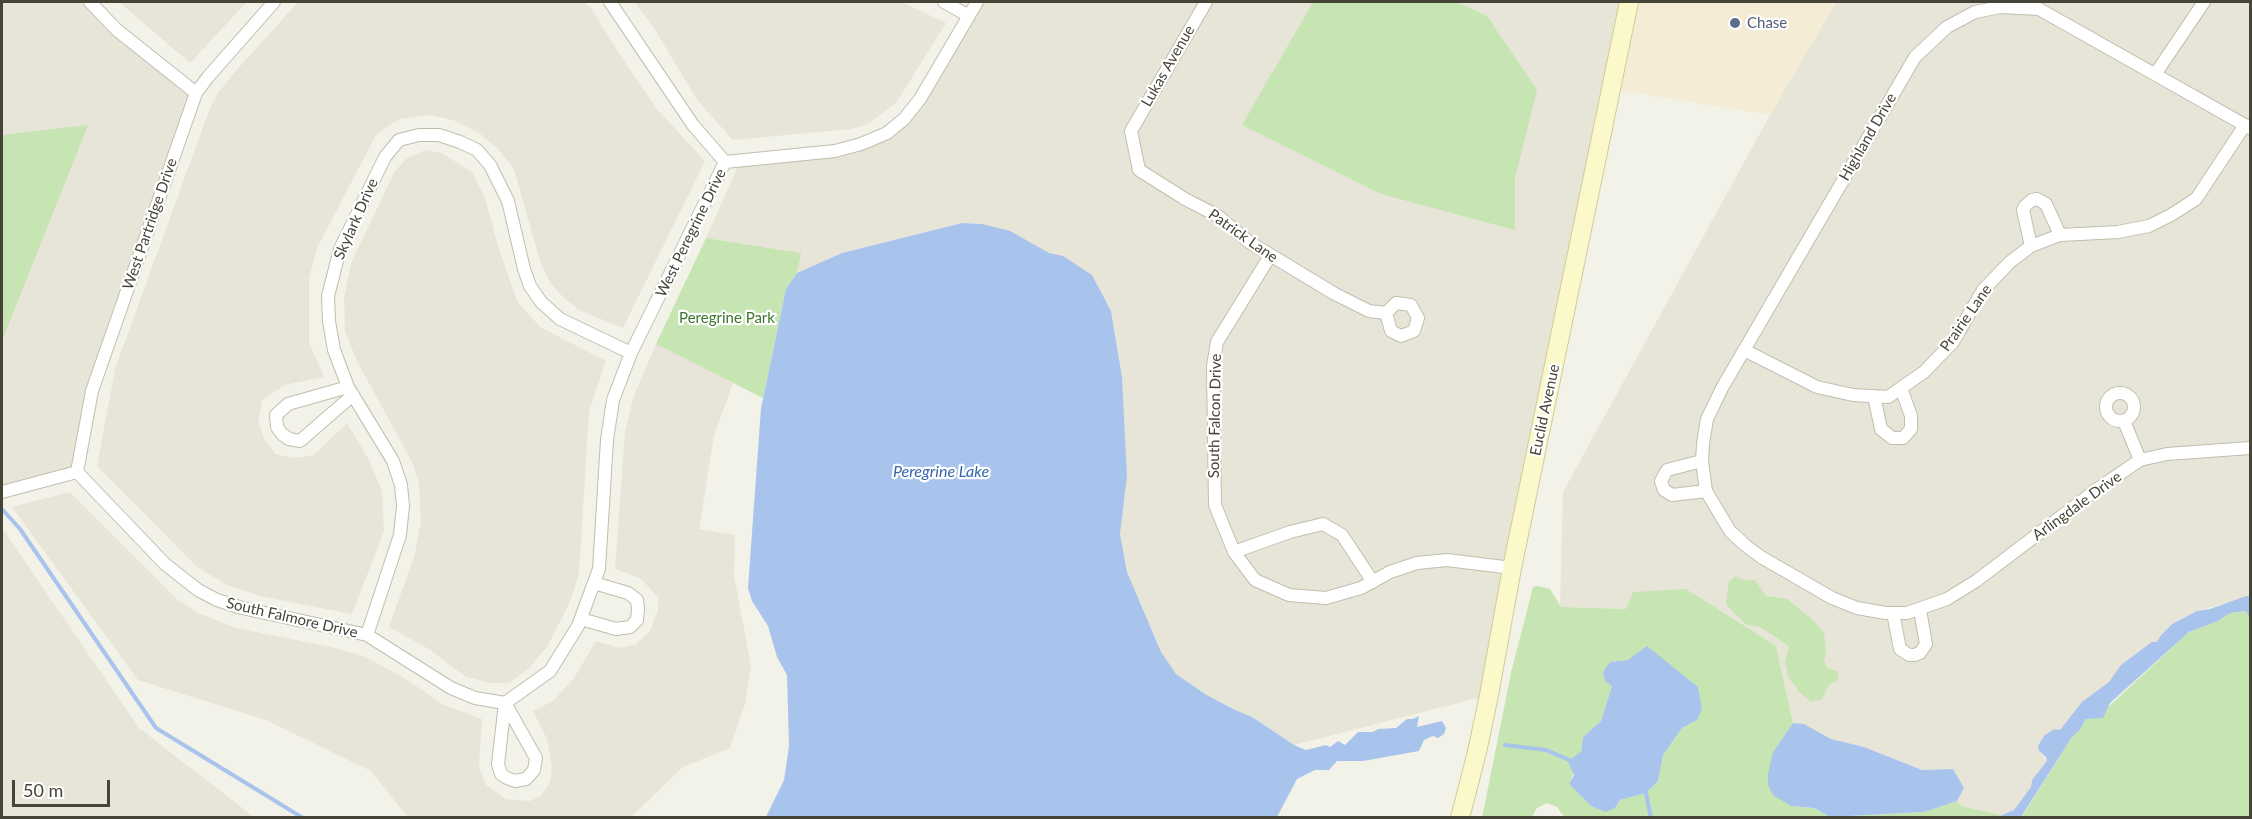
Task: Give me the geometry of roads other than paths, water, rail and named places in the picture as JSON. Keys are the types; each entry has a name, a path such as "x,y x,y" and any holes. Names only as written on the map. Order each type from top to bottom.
{"main road":[{"name":"Euclid Avenue","path":"1460,818 1478,752 1512,568 1629,2"}],"street":[{"path":"90,2 117,30 196,93"},
{"name":"West Partridge Drive","path":"77,472 92,391 196,93 274,2"},
{"path":"610,2 693,125 725,162"},
{"path":"944,2 969,16"},
{"name":"West Peregrine Drive","path":"504,703 550,671 581,619 599,569 607,440 613,400 631,353 725,162 836,151 887,133 904,119 920,99 977,2"},
{"name":"Lukas Avenue","path":"1131,131 1206,2"},
{"path":"2156,74 2204,2"},
{"name":"Highland Drive","path":"1706,491 1702,461 1703,444 1707,420 1722,388 1916,57 1947,27 1975,12 2000,7 2039,9 2248,126"},
{"name":"Prairie Lane","path":"1744,350 1816,387 1853,395 1888,397 1924,372 1953,342 1983,290 2010,262 2031,246 2060,235 2118,232 2149,226 2171,215 2196,199 2248,126"},
{"name":"Patrick Lane","path":"1131,131 1139,170 1185,199 1218,216 1248,242 1335,294 1370,311 1386,313"},
{"name":"Skylark Drive","path":"367,634 400,535 403,506 401,485 393,461 350,391 334,350 328,296 340,249 385,157 399,140 418,135 439,135 477,150 490,165 508,201 524,269 530,286 541,302 560,319 631,353"},
{"path":"2031,246 2023,210 2032,200 2037,199 2046,204 2060,235"},
{"name":"South Falcon Drive","path":"1270,256 1217,342 1213,366 1215,505 1234,552 1255,580 1288,595 1326,598 1361,588 1390,572 1417,563 1447,560 1512,568"},
{"path":"1874,396 1881,429 1892,438 1903,438 1911,429 1911,416 1901,388"},
{"path":"350,391 300,441 289,440 282,435 277,426 276,415 288,404 350,391"},
{"path":"2124,421 2140,460"},
{"name":"Arlingdale Drive","path":"1706,491 1730,531 1761,557 1832,598 1857,608 1907,613 1947,599 1976,581 2096,490 2140,460 2167,454 2250,448"},
{"path":"1702,461 1667,470 1661,481 1664,490 1672,495 1706,491"},
{"path":"2,492 77,472"},
{"name":"South Falmore Drive","path":"77,472 165,564 198,590 217,600 242,608 367,634 451,688 475,698 504,703"},
{"path":"1234,552 1290,532 1323,524 1342,535 1373,582"},
{"path":"581,619 616,629 630,627 637,620 637,600 628,593 594,583"},
{"path":"1893,613 1900,650 1914,655 1924,649 1926,644 1920,610"},
{"path":"504,703 536,758 534,770 526,779 507,778 501,774 498,764 504,703"}],"water":[{"name":"Peregrine Lake","path":"962,223 982,224 1010,231 1049,253 1063,256 1092,275 1111,311 1122,377 1127,476 1120,534 1127,572 1161,652 1176,674 1205,694 1252,717 1294,745 1306,750 1326,745 1330,747 1338,741 1345,745 1358,732 1396,728 1407,719 1419,716 1417,727 1442,721 1446,728 1444,734 1438,738 1433,736 1424,740 1419,751 1363,761 1337,761 1329,770 1315,770 1297,779 1277,817 766,817 784,780 789,746 787,675 777,657 768,626 752,601 748,588 761,408 786,289 797,273 842,253"},
{"path":"2250,596 2250,618 2246,611 2230,613 2218,621 2189,632 2110,703 2103,718 2086,719 2021,817 1997,817 2014,810 2031,787 2032,780 2047,761 2038,746 2044,736 2054,729 2060,730 2082,702 2109,682 2121,665 2152,642 2157,642 2172,624 2197,611 2210,609"},
{"path":"1647,646 1698,687 1702,709 1697,720 1682,728 1663,755 1658,781 1646,793 1620,800 1615,808 1606,812 1591,806 1569,784 1574,775 1568,761 1581,752 1583,737 1601,721 1612,686 1605,681 1603,672 1610,662 1628,660"},
{"path":"1793,723 1804,724 1831,739 1864,747 1922,770 1953,769 1964,788 1957,801 1924,812 1830,817 1814,808 1791,806 1773,795 1768,785 1768,774 1773,752"}],"waterway":[{"path":"2,509 20,529 156,728 303,818"},
{"path":"1505,745 1546,750 1574,762"},
{"path":"1644,792 1651,818"}],"place":[{"name":"Chase","path":"1735,23"}],"park label":[{"name":"Peregrine Park","path":"727,318"}]}
